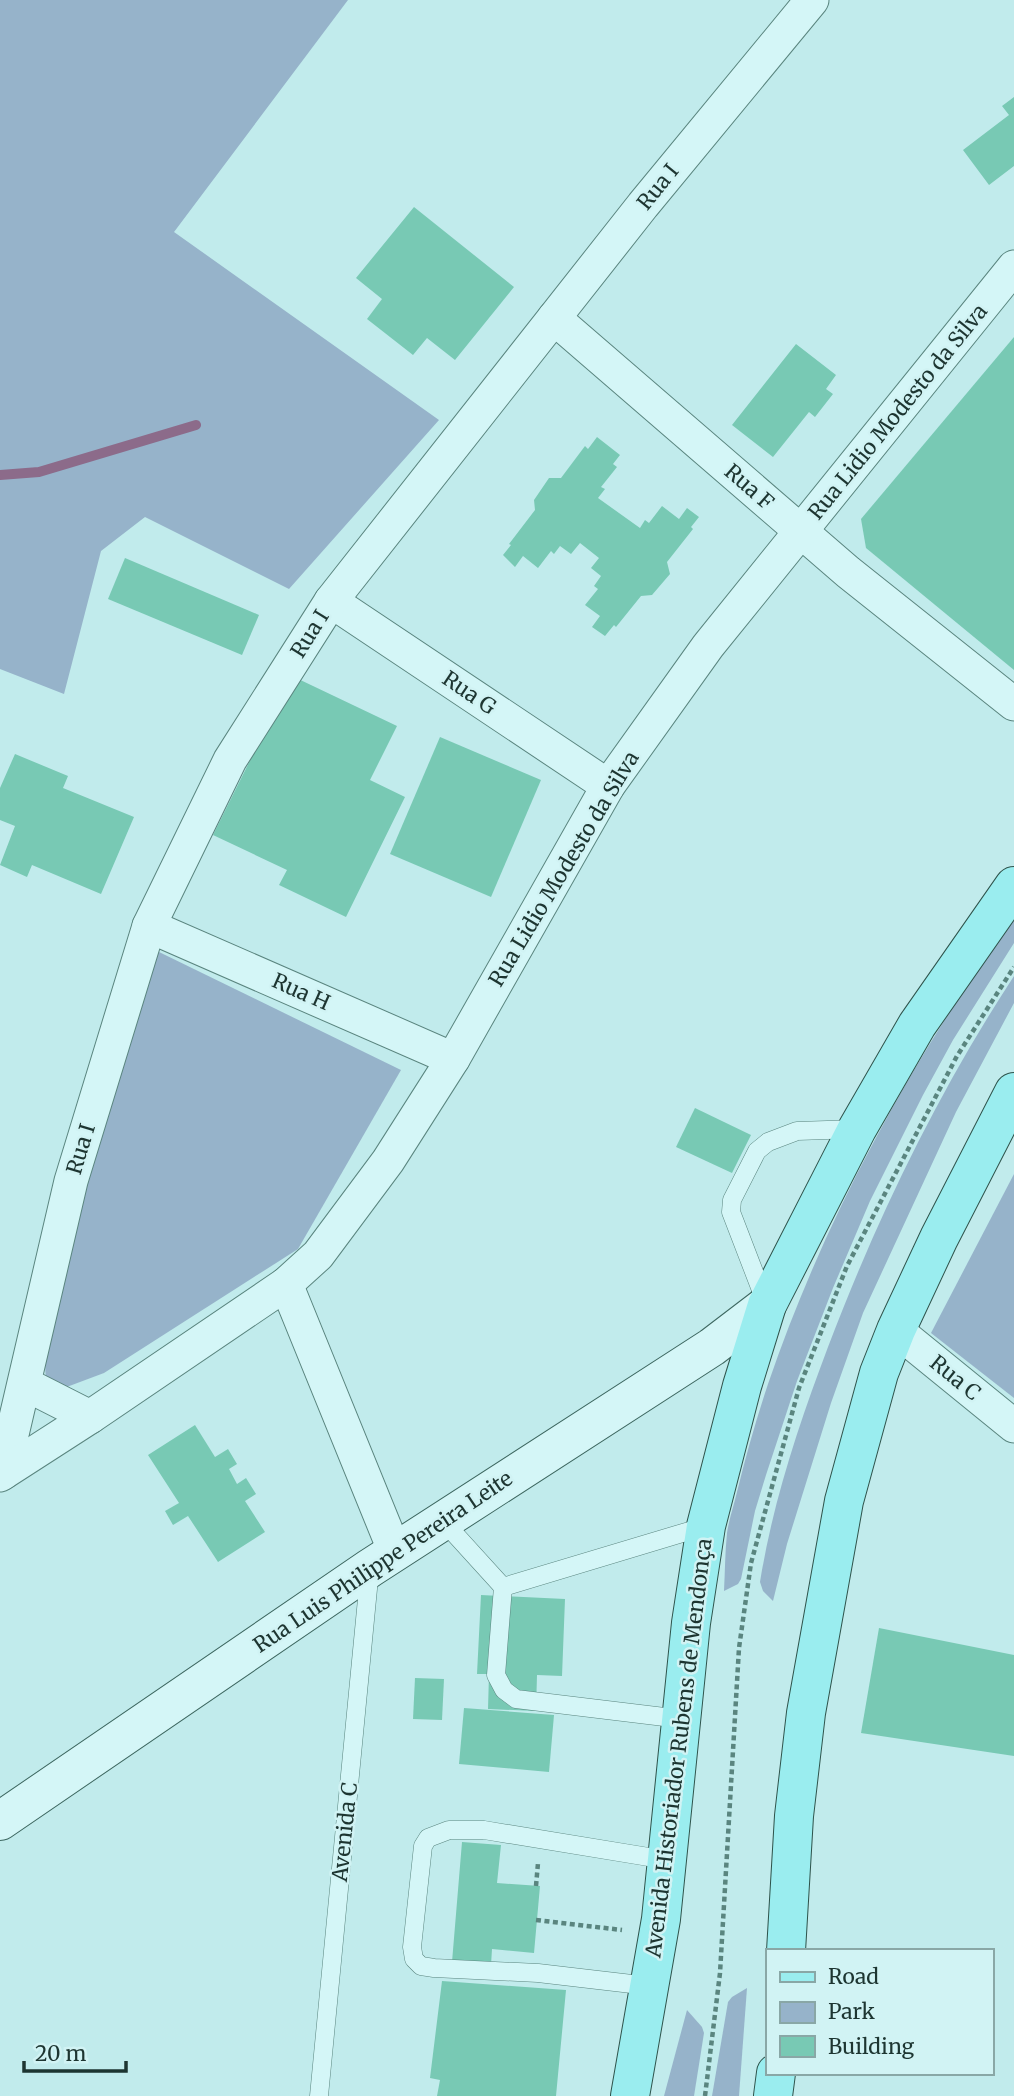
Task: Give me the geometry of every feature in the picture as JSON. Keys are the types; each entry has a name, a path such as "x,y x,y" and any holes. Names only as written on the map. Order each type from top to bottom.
{"main road":[{"name":"Avenida Historiador Rubens de Mendonça","path":"630,2096 658,1934 691,1623 706,1526 741,1386 767,1305 857,1129 917,1025 1014,886"},
{"path":"786,1949 793,1816 806,1713 825,1594 844,1501 879,1373 939,1238 1014,1092"},
{"path":"773,2096 776,2075"}],"street":[{"name":"Rua I","path":"1,1474 17,1378 37,1320 71,1181 149,926 230,760 331,601 643,205 812,0"},
{"name":"Rua Lidio Modesto da Silva","path":"286,1284 318,1255 388,1161 453,1059 608,786 708,646 1014,267"},
{"name":"Rua F","path":"554,318 801,533 1014,704"},
{"name":"Rua G","path":"331,601 608,786"},
{"name":"Rua H","path":"149,926 453,1059"},
{"path":"1,1474 286,1284 383,1560"},
{"name":"Rua Luis Philippe Pereira Leite","path":"0,1821 383,1560 712,1347 767,1305"},
{"name":"Rua C","path":"897,1330 1014,1426"},
{"path":"17,1378 90,1417"}],"lane":[{"path":"767,1305 731,1212 732,1200 757,1151 768,1142 797,1131 857,1129"},
{"path":"443,1521 503,1587 496,1675 504,1690 516,1699 681,1719"},
{"path":"503,1587 706,1526"},
{"name":"Avenida C","path":"319,2096 383,1560"},
{"path":"649,1986 538,1973 421,1965 414,1959 412,1947 423,1846 428,1838 449,1830 484,1830 667,1860"}],"path":[{"path":"536,1920 658,1934"}],"green space":[{"path":"0,0 348,0 174,232 439,420 289,589 145,517 101,551 64,694 0,669"},
{"path":"1014,917 1014,943 953,1040 870,1201 797,1381 755,1511 741,1579 738,1584 724,1591 728,1528 748,1451 768,1384 816,1261 874,1142 906,1084 940,1027"},
{"path":"157,951 401,1070 298,1249 104,1373 64,1388 46,1382 44,1345 53,1291"},
{"path":"1014,976 1014,1003 956,1112 863,1313 831,1403 787,1544 773,1601 763,1591 760,1582 765,1552 788,1463 828,1347 867,1251 911,1157 960,1065"},
{"path":"1014,1174 1014,1398 931,1333"},
{"path":"747,1988 739,2096 712,2096 728,2002"},
{"path":"687,2010 704,2033 694,2096 664,2096"}],"building":[{"path":"1014,97 1014,166 989,185 963,150 1009,115 1002,106"},
{"path":"414,207 514,287 455,360 427,338 413,355 367,319 382,299 356,278"},
{"path":"1014,337 1014,670 866,548 861,519"},
{"path":"796,344 836,375 826,389 833,394 815,417 809,412 773,457 732,425"},
{"path":"597,437 620,455 613,464 617,467 601,487 605,489 598,498 640,528 645,520 649,523 662,506 679,519 687,508 699,517 667,562 670,574 652,595 641,596 616,627 614,625 605,636 592,627 600,616 585,605 598,589 594,586 601,576 591,568 599,558 580,543 571,554 560,546 554,554 551,551 538,568 523,556 515,567 503,555 535,510 534,500 549,478 561,478 585,446 588,449"},
{"path":"125,558 259,615 242,655 108,599"},
{"path":"292,676 397,726 370,780 405,797 346,917 279,885 287,870 213,835"},
{"path":"440,737 541,780 491,897 390,854"},
{"path":"15,754 68,776 63,788 134,817 101,894 32,865 27,877 0,865 15,826 0,820 0,788"},
{"path":"695,1108 751,1135 732,1173 676,1147"},
{"path":"195,1425 215,1457 228,1449 237,1464 229,1469 237,1484 246,1478 256,1494 245,1501 265,1532 218,1562 188,1516 173,1525 165,1511 179,1503 148,1455"},
{"path":"481,1595 565,1599 562,1676 537,1675 536,1711 488,1709 489,1674 477,1674"},
{"path":"879,1628 1014,1655 1014,1756 861,1733"},
{"path":"415,1678 444,1679 442,1720 413,1719"},
{"path":"464,1708 554,1715 549,1772 459,1764"},
{"path":"462,1842 501,1845 497,1883 540,1886 534,1953 492,1949 491,1965 452,1962"},
{"path":"442,1981 566,1990 556,2096 437,2096 440,2080 430,2078"}],"waterway":[{"path":"0,475 39,472 196,425"}]}
